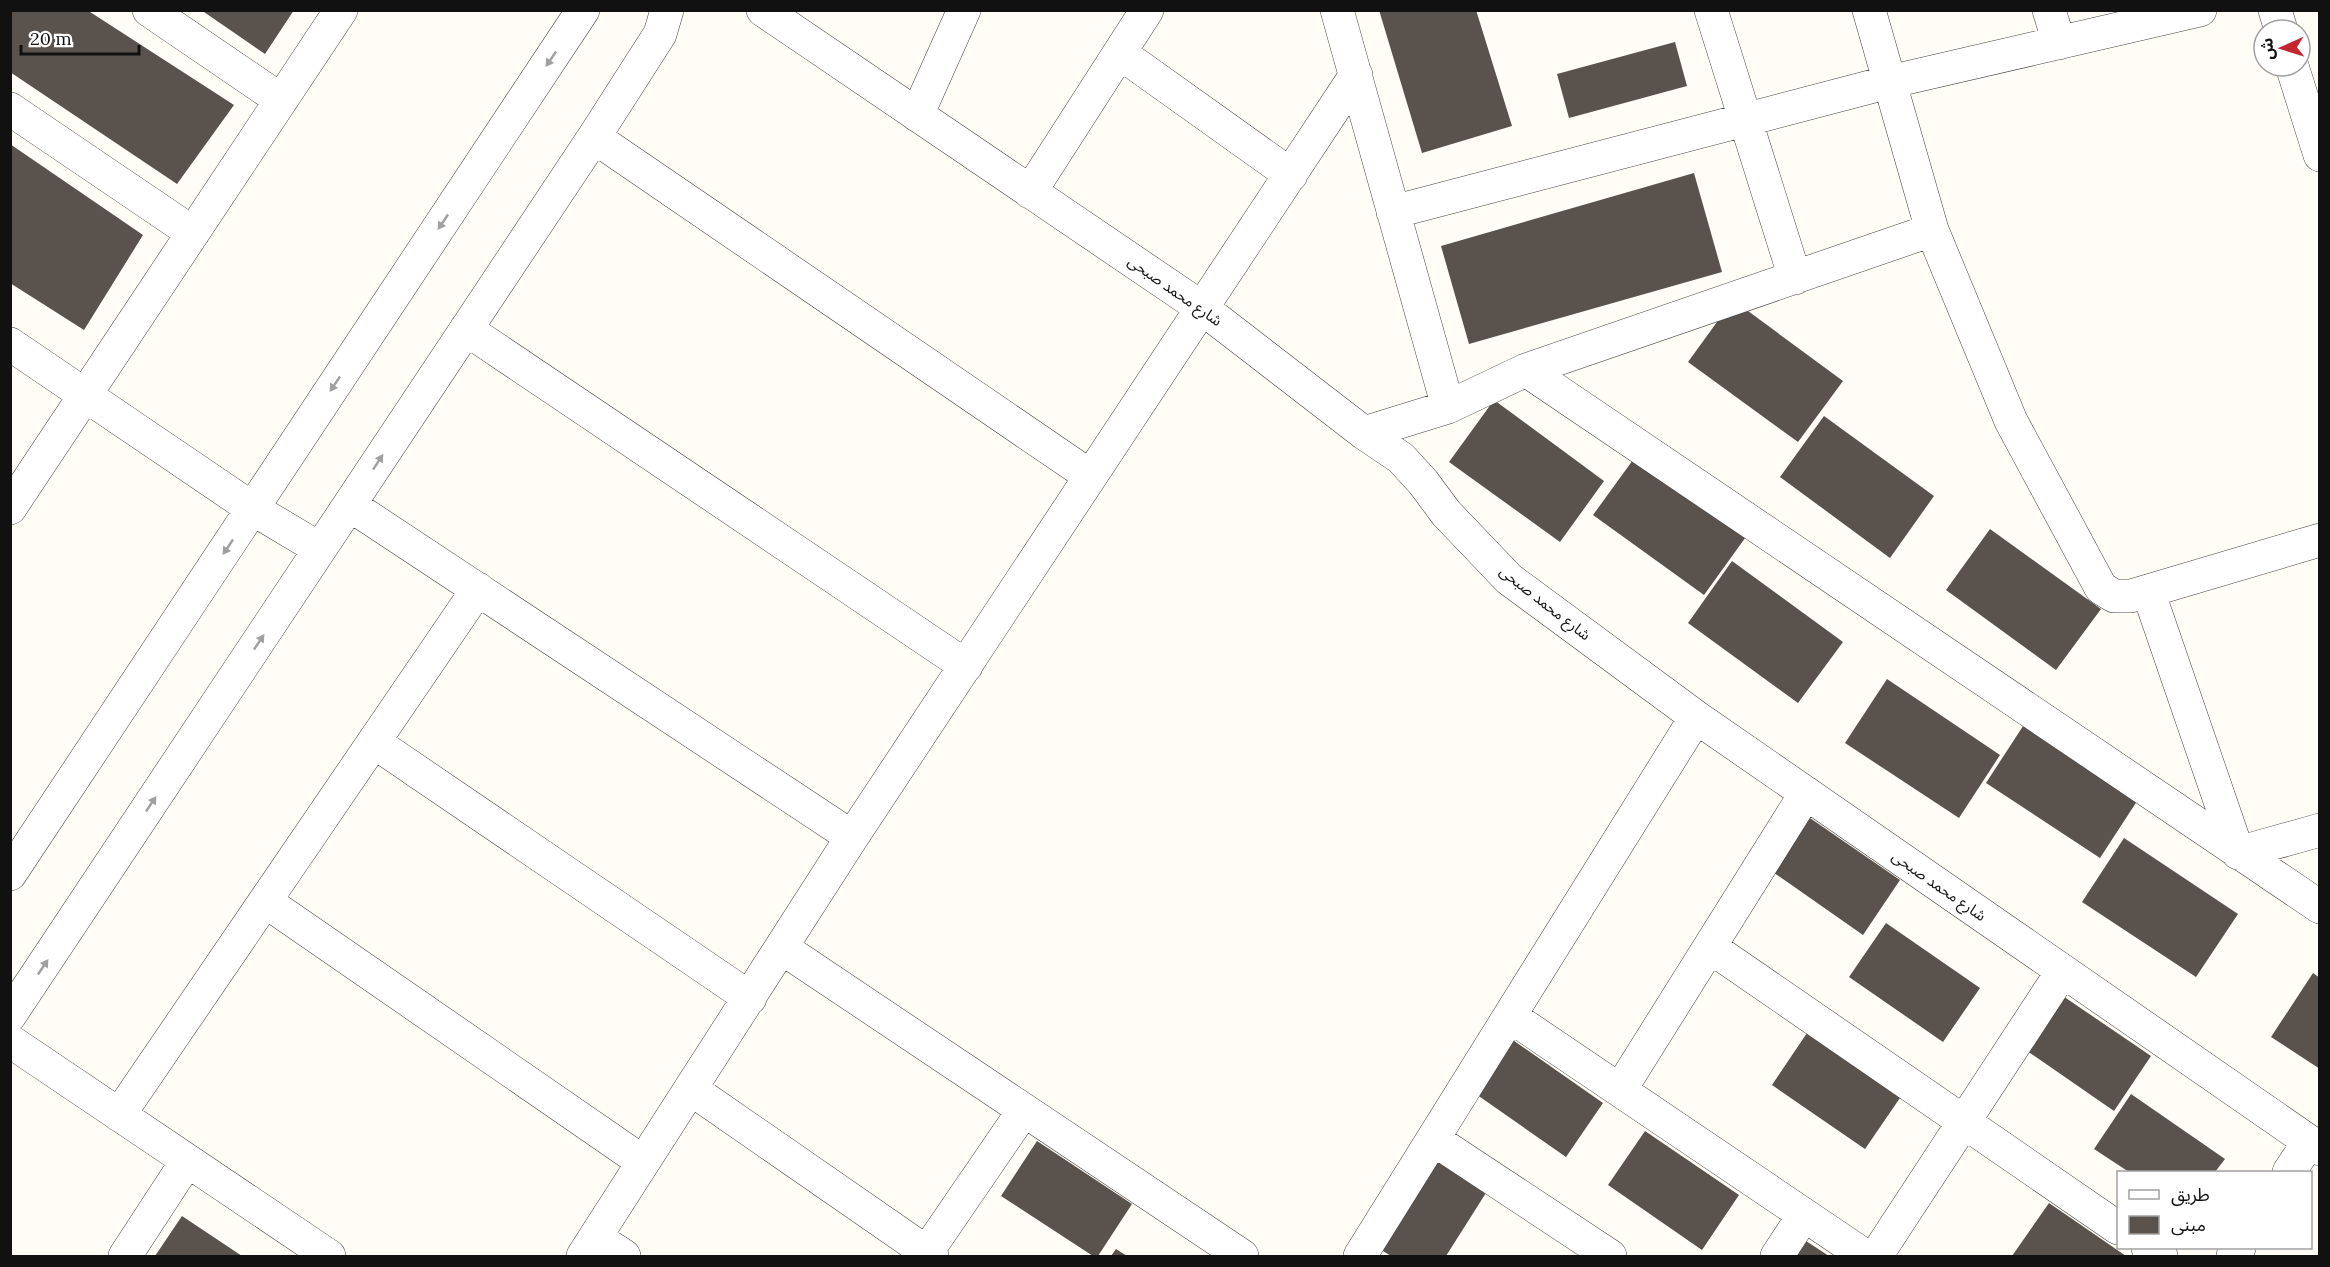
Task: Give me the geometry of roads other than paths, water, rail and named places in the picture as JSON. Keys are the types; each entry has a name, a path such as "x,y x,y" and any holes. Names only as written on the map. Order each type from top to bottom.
{"street":[{"path":"149,10 281,100"},
{"path":"10,508 340,10"},
{"path":"10,874 583,10"},
{"path":"10,1015 594,137 660,34 667,10"},
{"name":"شارع محمد صبحى","path":"763,10 1202,308 1364,434 1401,458 1446,513 1509,579 1696,717 2314,1146"},
{"path":"917,115 964,10"},
{"path":"1030,192 1147,10"},
{"path":"1337,10 1449,407"},
{"path":"1711,10 1795,278"},
{"path":"1869,10 1932,230 2011,421 2102,588 2114,596 2131,596 2319,540"},
{"path":"2049,10 2059,43"},
{"path":"1393,212 1889,82 2200,10"},
{"path":"1120,53 1291,175"},
{"path":"624,1257 589,1247 852,837 1356,75"},
{"path":"2296,78 2319,155"},
{"path":"10,109 193,233"},
{"path":"594,137 1090,476"},
{"path":"1364,434 1449,407 1526,370 1932,230"},
{"path":"466,329 966,666"},
{"path":"10,344 253,508 320,549"},
{"path":"1526,370 2319,907"},
{"path":"350,505 852,837"},
{"path":"119,1115 478,590"},
{"path":"2148,591 2238,853"},
{"path":"1360,1257 1696,717"},
{"path":"374,742 750,998"},
{"path":"1620,1090 1806,794"},
{"path":"2238,853 2319,830"},
{"path":"265,901 643,1162"},
{"path":"1710,947 2117,1227"},
{"path":"782,948 1242,1257"},
{"path":"1876,1257 2062,972"},
{"path":"1510,1016 1865,1257"},
{"path":"10,1041 328,1257"},
{"path":"691,1089 927,1255 1024,1110"},
{"path":"1433,1139 1610,1257"},
{"path":"2291,1171 2314,1146"},
{"path":"125,1257 187,1161"},
{"path":"1777,1257 1804,1215"}]}
